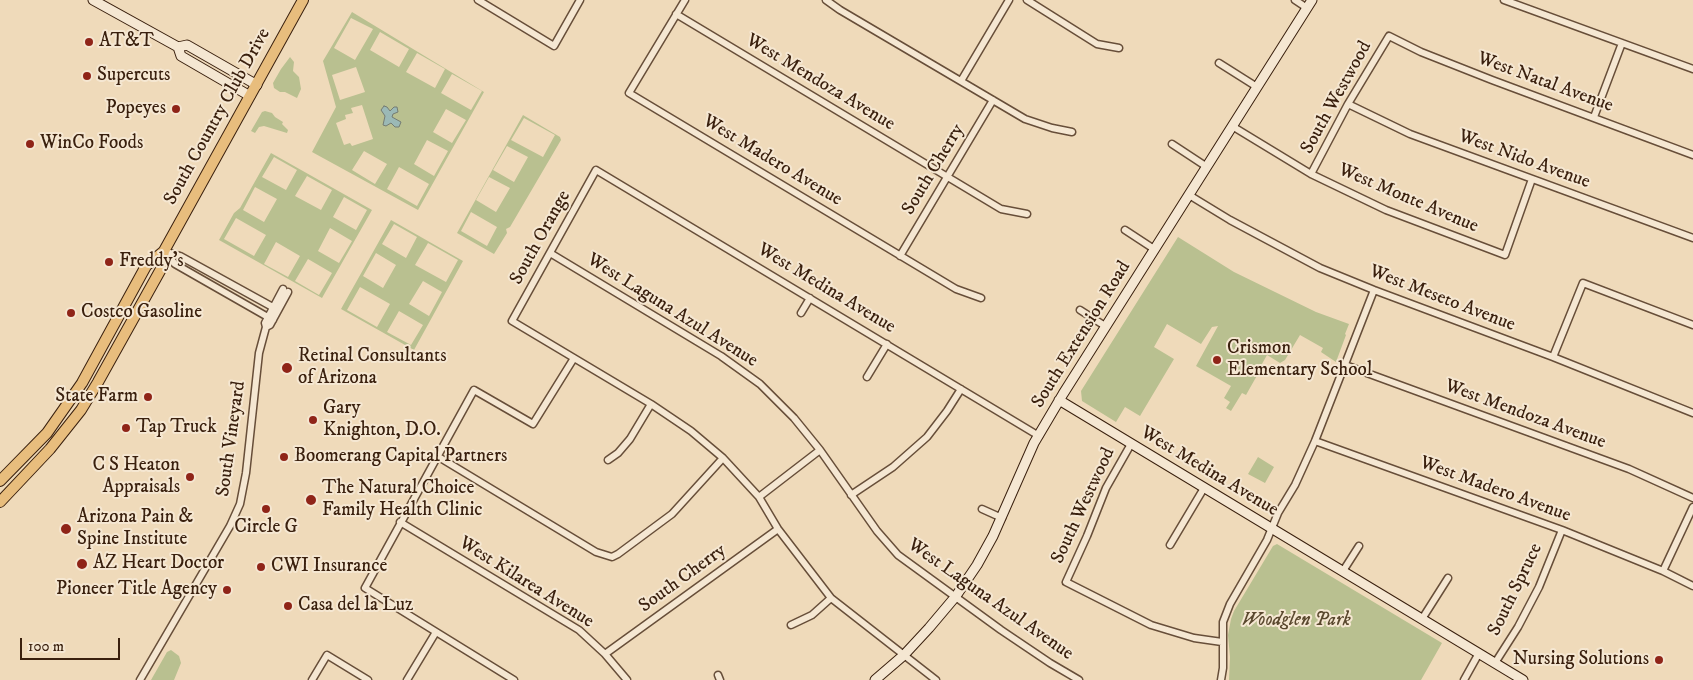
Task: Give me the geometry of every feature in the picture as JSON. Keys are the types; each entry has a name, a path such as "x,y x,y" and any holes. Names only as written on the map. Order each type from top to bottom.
{"main road":[{"name":"South Country Club Drive","path":"0,502 50,449 81,410 98,382 161,269 164,251 303,0"},
{"name":"South Country Club Drive","path":"0,481 34,447 64,410 82,383 146,266 164,251"}],"street":[{"path":"93,0 178,47 187,46 257,85"},
{"path":"478,0 554,46 580,0"},
{"path":"676,14 684,0"},
{"path":"826,0 1025,119 1072,132"},
{"path":"961,81 1008,0"},
{"path":"1027,0 1097,44 1118,48"},
{"path":"1295,0 1310,4"},
{"path":"1504,0 1693,69"},
{"name":"South Extension Road","path":"875,680 904,655 956,596 977,565 1002,518 1025,462 1059,400 1310,4"},
{"name":"West Madero Avenue","path":"676,14 629,93 956,289 981,298"},
{"name":"West Mendoza Avenue","path":"676,14 1001,209 1027,214"},
{"name":"South Westwood","path":"1311,174 1348,104 1389,36"},
{"name":"West Natal Avenue","path":"1389,36 1421,52 1483,77 1693,155"},
{"path":"1594,117 1622,43"},
{"path":"178,47 181,56 250,96"},
{"path":"1219,63 1257,87"},
{"name":"South Cherry","path":"900,256 993,100"},
{"name":"West Nido Avenue","path":"1348,104 1410,134 1693,238"},
{"name":"West Monte Avenue","path":"1232,126 1311,174 1386,210 1505,255 1532,179"},
{"path":"1172,144 1207,167"},
{"name":"South Orange","path":"574,358 512,321 596,170"},
{"name":"West Medina Avenue","path":"596,170 1039,436"},
{"name":"West Meseto Avenue","path":"1188,194 1230,220 1320,268 1693,413"},
{"path":"1125,230 1154,249"},
{"path":"164,251 180,256 275,309"},
{"path":"164,251 175,264 270,318"},
{"name":"West Laguna Azul Avenue","path":"550,253 721,356 760,384 794,418 820,450 877,531 898,555 1001,630 1079,680"},
{"path":"1553,357 1583,283 1693,325"},
{"name":"South Vineyard","path":"140,680 230,526 240,504 246,473 259,353 266,327 270,325 270,318 285,290"},
{"path":"1221,680 1223,668 1223,622 1230,604 1295,485 1315,441 1374,290"},
{"path":"801,313 810,298"},
{"path":"1080,310 1105,326"},
{"path":"867,377 887,344"},
{"path":"514,680 365,588 474,390 533,424 574,358 652,404 691,431 723,458 759,497 778,529 831,598 936,680"},
{"name":"West Mendoza Avenue","path":"1345,365 1629,469 1693,498"},
{"path":"851,495 893,467 927,437 961,389"},
{"name":"West Medina Avenue","path":"1059,400 1523,680"},
{"path":"608,460 618,453 630,440 652,404"},
{"name":"West Madero Avenue","path":"1315,441 1562,530 1663,571 1693,586"},
{"name":"South Westwood","path":"1131,444 1106,488 1066,582 1151,624 1194,638 1222,642"},
{"path":"759,497 820,450"},
{"path":"437,456 596,552 612,557 672,514 723,458"},
{"path":"1170,545 1204,488"},
{"path":"1663,571 1693,507"},
{"path":"982,510 1002,518"},
{"name":"West Kilarea Avenue","path":"400,522 579,630 605,654 627,680"},
{"name":"South Cherry","path":"605,654 778,529"},
{"name":"South Spruce","path":"1495,663 1518,627 1539,587 1562,530"},
{"path":"1342,572 1358,546"},
{"path":"1422,619 1448,578"},
{"path":"792,625 812,615 831,598"},
{"path":"407,680 436,632"},
{"path":"312,680 327,654 368,680"},
{"name":"South Spruce","path":"1464,680 1479,654"}],"green space":[{"path":"352,12 484,92 418,210 312,152 336,107 323,61","holes":["351,18 373,29 355,60 334,48","380,32 409,49 399,67 370,50","417,53 445,69 435,88 406,72","356,67 365,92 340,100 332,75","452,74 482,91 471,110 441,93","362,105 373,139 352,146 350,143 344,145 336,123 346,119 345,115 353,113 351,108","446,109 466,120 452,143 433,132","427,140 448,151 434,176 414,164","364,151 387,164 375,184 352,170","399,167 429,184 417,206 387,189"]},
{"path":"290,57 294,62 293,71 299,77 301,89 297,98 285,92 280,92 274,88 273,83"},
{"path":"262,112 272,113 283,122 282,124 288,130 287,133 264,126 259,127 255,133 251,131"},
{"path":"523,115 560,137 561,140 510,227 506,229 507,233 494,254 457,233","holes":["524,118 555,135 543,157 511,140","507,146 528,157 514,182 493,170","489,177 510,188 496,212 476,200","471,212 497,227 487,246 461,231"]},
{"path":"271,153 372,210 322,298 219,240 234,213 240,208","holes":["274,157 297,170 286,190 262,177","307,176 332,190 321,210 295,196","255,187 277,199 264,222 243,210","344,197 367,210 356,230 333,217","236,218 266,235 254,256 224,239","330,228 352,241 339,263 318,251","276,242 300,256 288,277 264,264","308,259 332,273 319,295 295,281"]},
{"path":"391,220 463,261 414,350 341,309","holes":["394,224 417,237 406,258 382,244","428,243 458,260 446,282 415,265","376,253 396,265 383,288 363,276","423,281 442,292 429,316 409,304","360,287 390,304 377,327 347,310","399,311 423,325 411,345 387,332"]},
{"path":"1178,237 1234,272 1316,312 1349,324 1336,362 1321,352 1323,348 1300,335 1285,360 1280,363 1267,355 1246,395 1242,393 1231,411 1226,408 1230,402 1224,398 1231,386 1196,366 1218,326 1212,327 1201,344 1167,324 1154,347 1174,359 1140,416 1125,407 1116,422 1082,401 1081,391"},
{"path":"1258,457 1274,467 1265,483 1248,474"},
{"name":"Woodglen Park","path":"1277,544 1442,643 1421,680 1229,680 1230,657 1228,635 1231,619 1273,546"},
{"path":"171,650 179,656 181,663 174,680 151,680 167,652"}],"water":[{"path":"384,106 390,111 397,107 398,112 393,114 392,117 401,122 399,127 395,127 391,123 386,126 383,125 385,116 381,110"}],"place":[{"name":"AT&T","path":"89,42"},
{"name":"Supercuts","path":"87,76"},
{"name":"Popeyes","path":"176,109"},
{"name":"WinCo Foods","path":"30,144"},
{"name":"Freddy's","path":"109,262"},
{"name":"Costco Gasoline","path":"71,313"},
{"name":"Crismon Elementary School","path":"1217,360"},
{"name":"Retinal Consultants of Arizona","path":"287,368"},
{"name":"State Farm","path":"148,397"},
{"name":"Gary Knighton, D.O.","path":"313,420"},
{"name":"Tap Truck","path":"126,428"},
{"name":"Boomerang Capital Partners","path":"284,457"},
{"name":"C S Heaton Appraisals","path":"190,477"},
{"name":"The Natural Choice Family Health Clinic","path":"311,500"},
{"name":"Circle G","path":"266,509"},
{"name":"Arizona Pain & Spine Institute","path":"66,529"},
{"name":"AZ Heart Doctor","path":"82,564"},
{"name":"CWI Insurance","path":"261,567"},
{"name":"Pioneer Title Agency","path":"227,590"},
{"name":"Casa del la Luz","path":"288,606"},
{"name":"Nursing Solutions","path":"1659,660"}]}
